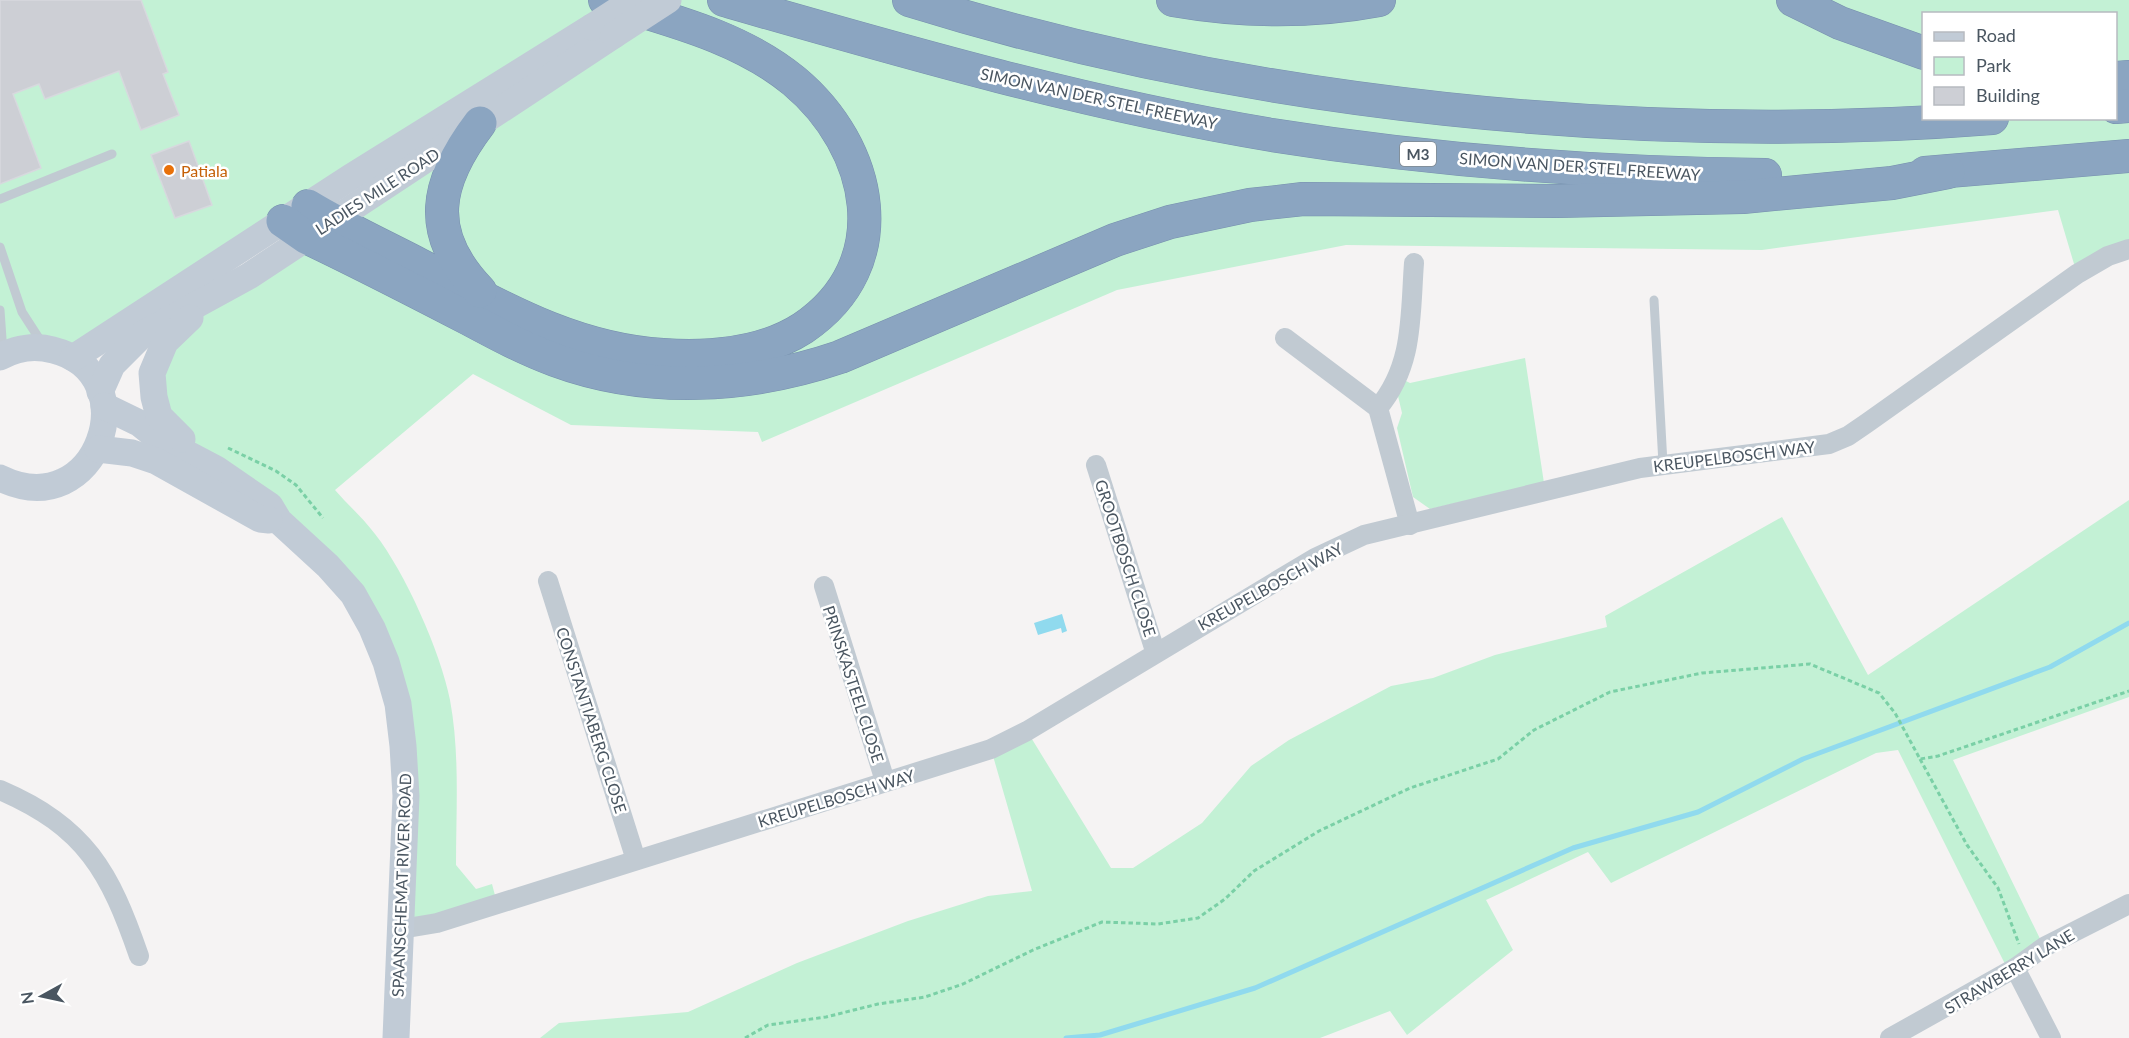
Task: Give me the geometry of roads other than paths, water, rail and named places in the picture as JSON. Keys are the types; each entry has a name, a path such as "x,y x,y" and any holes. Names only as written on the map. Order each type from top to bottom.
{"highway":[{"name":"SIMON VAN DER STEL FREEWAY","path":"724,0 943,63 1069,94 1273,135 1436,156 1671,174 1863,176 1947,172 2129,156"},
{"path":"909,0 991,24 1181,67 1261,82 1448,108 1650,123 1750,126 1910,124 1965,120"},
{"path":"1173,0 1273,10 1316,9 1379,0"},
{"path":"1792,0 1840,23 1922,53"},
{"path":"307,221 553,331 620,350 702,356 739,352 773,342 802,329 827,309 846,284 860,255 866,223 863,188 851,156 833,123 794,81 765,60 727,41 604,21"},
{"path":"480,123 461,148 453,166 442,199 441,217 444,235 455,260 491,302"},
{"path":"307,221 506,339 557,361 627,378 703,383 745,380 808,368 840,357 1115,240 1170,222 1250,205 1303,200 1557,201 1731,197 1892,183 1947,172"}],"main road":[{"name":"LADIES MILE ROAD","path":"98,449 105,421 102,399 112,365 124,350 143,334 249,276 307,221 634,0"},
{"name":"LADIES MILE ROAD","path":"73,358 480,123 604,21 668,0"},
{"path":"212,296 165,342 152,373 154,397 159,416 166,426 220,458"},
{"path":"2,356 24,349 46,348 73,358 94,379 102,399"},
{"name":"SPAANSCHEMAT RIVER ROAD","path":"102,399 159,439 220,458 270,506 279,521 328,566 353,594 386,662 398,704 405,776 396,1038"},
{"path":"4,481 40,488 54,485 80,471 98,449"},
{"name":"SPAANSCHEMAT RIVER ROAD","path":"98,449 132,453 156,461 260,519 279,521"}],"street":[{"name":"KREUPELBOSCH WAY","path":"401,929 437,923 885,781 969,758 991,749 1027,731 1155,651 1339,546 1364,535 1663,464 1797,450 1829,444 1848,436 2077,274 2108,256 2129,249"},
{"path":"1378,408 1393,390 1404,363 1414,263"},
{"path":"1285,338 1378,408 1410,525"},
{"name":"GROOTBOSCH CLOSE","path":"1096,465 1155,651"},
{"name":"CONSTANTIABERG CLOSE","path":"548,581 636,860"},
{"name":"PRINSKASTEEL CLOSE","path":"824,586 885,781"},
{"path":"0,790 29,802 58,821 100,864 127,919 140,956"},
{"name":"STRAWBERRY LANE","path":"1890,1038 2015,968 2044,947 2129,904"},
{"path":"2015,968 2051,1038"}],"lane":[{"path":"0,199 112,154"},
{"path":"0,247 22,312 46,348"},
{"path":"1654,300 1663,464"},
{"path":"0,310 2,356"}],"water":[{"path":"1062,614 1067,631 1062,633 1061,628 1038,635 1034,623"}],"waterway":[{"path":"1066,1038 1100,1035 1255,988 1573,848 1698,812 1803,759 2050,667 2129,623"}],"place":[{"name":"Patiala","path":"169,170"}]}
